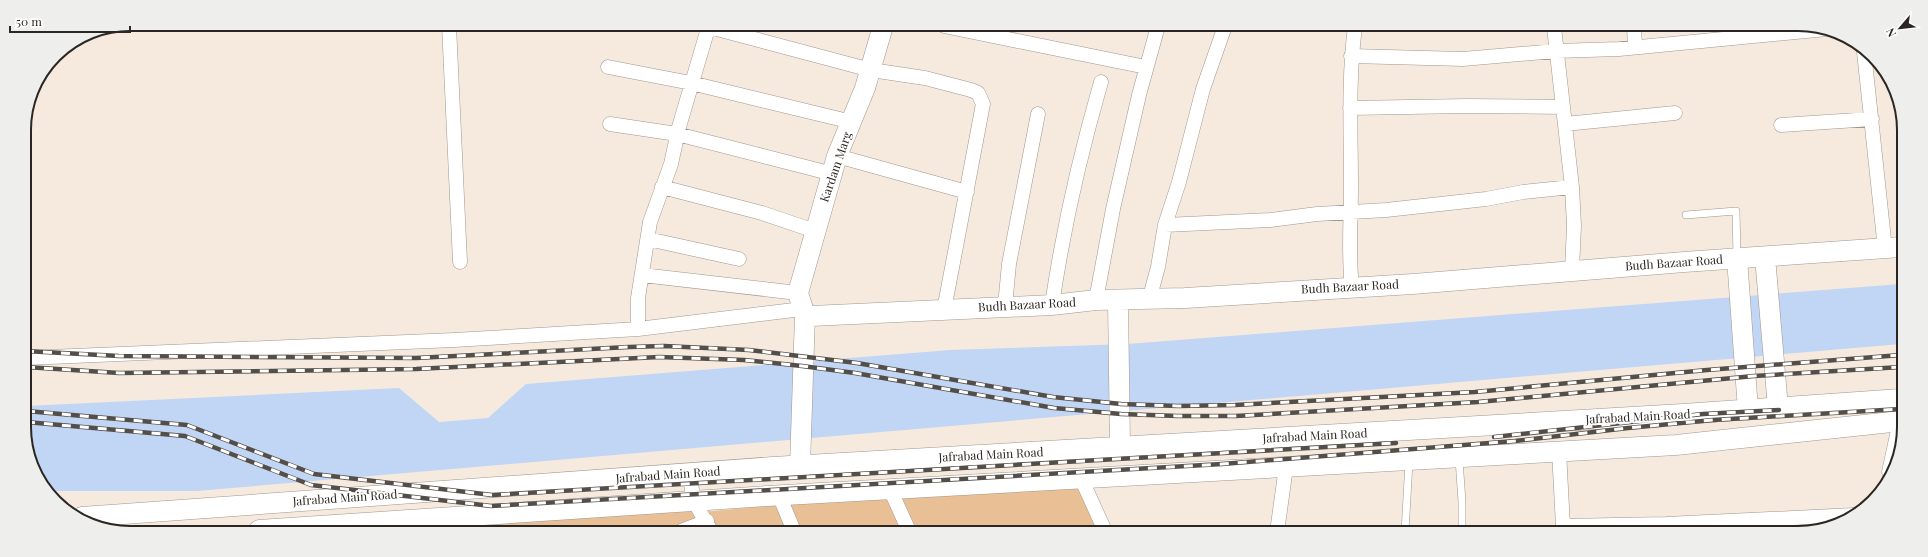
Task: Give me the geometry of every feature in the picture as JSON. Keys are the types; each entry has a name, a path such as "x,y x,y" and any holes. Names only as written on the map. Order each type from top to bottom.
{"main road":[{"name":"Kardam Marg","path":"800,466 802,306 815,231 835,165 866,88 883,31"},
{"name":"Budh Bazaar Road","path":"802,306 817,317 1005,306 1052,305 1096,300 1149,300 1893,248"},
{"path":"1765,257 1778,408"},
{"path":"1737,258 1748,410"},
{"path":"1118,300 1120,447"},
{"name":"Jafrabad Main Road","path":"88,517 689,473 1748,410 1897,399"},
{"path":"319,526 779,495 1676,445 1897,421"}],"street":[{"path":"449,31 460,262"},
{"path":"638,329 638,298 650,222 671,164 677,134 705,31"},
{"path":"725,31 871,70 925,78 978,93 983,104 944,310"},
{"path":"969,31 1146,67"},
{"path":"1096,300 1113,208 1146,67 1157,31"},
{"path":"1149,300 1158,267 1165,225 1179,182 1204,90 1223,31"},
{"path":"1352,287 1350,267 1350,108 1351,56 1354,31"},
{"path":"1554,31 1572,187 1574,226 1572,270"},
{"path":"1634,31 1635,47"},
{"path":"1351,56 1463,59 1556,51 1635,47 1802,31"},
{"path":"1865,58 1872,119 1893,248"},
{"path":"608,67 691,83 852,122"},
{"path":"1052,305 1060,248 1083,145 1101,82"},
{"path":"1350,108 1467,106 1563,107"},
{"path":"1565,124 1675,113"},
{"path":"1005,306 1009,264 1038,114"},
{"path":"1781,125 1872,119"},
{"path":"610,124 677,134 966,192"},
{"path":"662,187 762,212 815,231"},
{"path":"1165,225 1270,220 1351,211 1386,210 1486,199 1523,192 1572,187"},
{"path":"648,239 740,259"},
{"path":"642,275 802,306"},
{"path":"31,358 454,340 638,329 802,306"},
{"path":"1892,457 1896,439"},
{"path":"1559,451 1562,526"},
{"path":"1278,526 1286,467"},
{"path":"689,473 694,501 709,526"},
{"path":"1081,478 1103,526"},
{"path":"890,489 907,526"},
{"path":"779,495 792,526"},
{"path":"1624,526 1842,516"}],"lane":[{"path":"1686,214 1736,211 1737,258"},
{"path":"1459,457 1462,526"},
{"path":"1406,526 1409,460"}],"shaded area":[{"path":"1081,478 1102,526 707,526 705,522 700,526 388,526 694,501 701,512"}],"water":[{"path":"1897,284 1897,344 197,491 55,491 41,471 36,459 32,440 31,406 399,388 439,422 488,418 526,384 950,350 1127,344"}],"railway":[{"path":"31,351 119,356 416,358 664,346 749,350 857,363 1053,397 1121,404 1178,406 1235,405 1475,392 1707,370 1897,355"},
{"path":"31,367 119,373 416,369 659,357 744,360 855,373 1054,408 1121,414 1236,416 1478,402 1754,376 1897,367"},
{"path":"31,422 185,436 311,485 491,506 1222,464 1515,441 1713,420 1897,409"},
{"path":"1494,437 1703,414 1779,410"},
{"path":"31,411 187,425 314,474 492,495 1396,443"}]}
